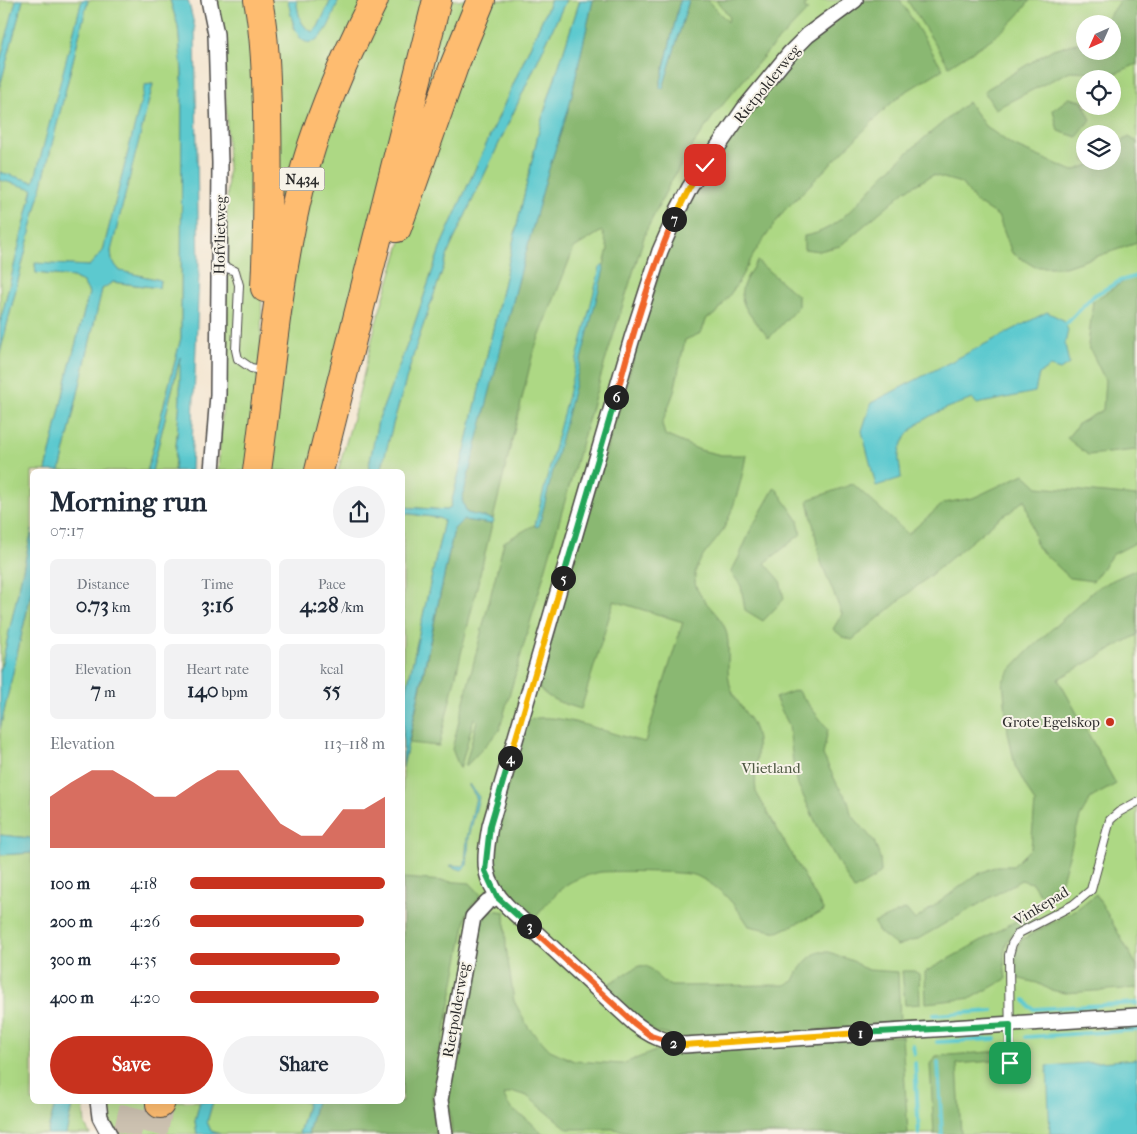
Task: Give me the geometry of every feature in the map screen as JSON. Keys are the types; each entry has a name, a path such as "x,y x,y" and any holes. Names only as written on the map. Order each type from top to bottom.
{"highway":[{"name":"N434","path":"256,469 268,231 265,52 258,0"},
{"name":"N434","path":"256,469 284,264 300,185 333,90 352,44 374,0"},
{"path":"320,469 437,0"},
{"path":"358,316 396,231 427,139 481,0"}],"street":[{"name":"Hofvlietweg","path":"209,0 216,34 220,163 218,395 212,469"},
{"name":"Rietpolderweg","path":"855,0 808,35 790,53 744,109 690,187 660,252 632,338 490,826 485,871 497,897 634,1023 651,1036 666,1042 684,1045 1137,1016"},
{"name":"Rietpolderweg","path":"445,1134 440,1100 473,917 487,902 497,897"},
{"path":"98,1104 100,1117 108,1134"}],"lane":[{"path":"219,264 234,271 238,286 236,350 238,359 252,368 261,370"},
{"name":"Vinkepad","path":"1010,1063 1009,955 1012,944 1019,933 1073,905 1091,890 1110,820 1119,812 1137,802"}],"green space":[{"path":"0,0 19,0 0,64"},
{"path":"23,0 82,0 0,323 0,86"},
{"path":"88,0 170,0 178,26 182,71 181,338 148,469 60,469 102,289 112,282 159,288 160,280 120,271 112,261 111,250 153,84 145,85 103,251 89,266 35,264 36,273 73,277 83,282 89,293 69,369 46,469 30,469 30,539 0,672 0,353"},
{"path":"215,0 248,0 263,136 261,370 248,469 218,469 224,385 228,168 224,37"},
{"path":"263,0 288,0 294,28 308,42 328,24 339,0 364,0 281,230"},
{"path":"296,0 331,0 318,27 313,32 302,23"},
{"path":"379,0 427,0 312,469 266,469 309,174"},
{"path":"443,0 476,0 394,226"},
{"path":"486,0 551,0 442,243 409,340 378,421 368,469 339,469 376,323 416,192"},
{"path":"566,0 580,0 541,122 450,508 447,510 405,507 405,469 382,469 416,346 450,248"},
{"name":"Vlietland","path":"583,0 1137,0 1137,1134 304,1134 311,1104 405,1104 405,726"},
{"path":"593,0 680,0 660,85 663,88 689,0 707,0 728,22 729,16 716,0 810,0 805,4 805,9 808,10 769,50 714,115 691,148 669,185 646,231 604,365 499,731 465,767 477,720 474,718 460,769 452,749 504,542 534,525 536,527 539,525 608,249 602,231 574,248 533,353 493,519 467,513 462,500 547,175 569,107"},
{"path":"864,0 900,0 943,69 902,94 887,107 783,212 716,314 707,318 701,333 685,340 674,392 662,424 665,435 700,450 721,455 746,455 732,511 724,528 699,563 696,569 695,584 702,597 722,621 725,628 728,642 730,685 735,697 750,719 757,738 756,792 824,911 778,932 749,926 721,891 697,876 666,872 601,872 580,878 564,886 532,922 502,894 492,870 496,828 527,720 554,718 645,742 683,622 614,601 581,709 553,699 539,688 561,603 665,253 695,190 713,161 794,57 833,22"},
{"path":"907,0 1030,0 1003,30 949,66"},
{"path":"1120,0 1137,0 1137,64 1121,71 1070,71 995,109 984,91 1053,49 1076,43 1076,60 1121,60 1121,15 1109,15"},
{"path":"1069,98 1076,100 1076,115 1089,115 1091,120 1087,125 1076,125 1076,137 1058,131 1053,110"},
{"path":"968,102 985,126 1012,145 1073,171 1121,170 1121,142 1129,137 1137,142 1137,243 1065,267 1035,267 1012,253 998,216 976,202 961,183 933,175 906,190 840,246 819,251 804,249 804,236 828,228 850,211 887,172 926,136"},
{"path":"757,261 798,296 798,307 769,338 749,314 743,300 743,286"},
{"path":"1137,277 1137,450 1088,455 1067,438 1079,423 1103,410 1105,380 1088,345 1093,301 1126,280"},
{"path":"181,354 180,399 174,469 152,469"},
{"path":"1024,474 1038,487 1137,496 1137,542 1112,555 1093,581 1070,578 1037,547 1025,499 852,640 843,637 833,629 842,614 821,562 808,500 853,484 908,534 944,503 973,498"},
{"path":"775,487 798,520 801,534 765,563 780,580 784,599 763,621 745,610 741,586 731,572 751,529"},
{"path":"405,513 439,518 444,521 405,697"},
{"path":"463,520 492,524 439,746 409,743 454,529"},
{"path":"1137,569 1137,635 1058,679 1116,784 1091,798 1080,817 1062,880 1040,895 1032,883 1021,880 918,939 897,946 879,932 874,923 906,909 915,920 976,875 997,866 1013,866 1031,848 1035,803 1015,766 1008,732 1003,681 1010,670 1030,649 1098,587"},
{"path":"30,598 30,838 0,835 0,729"},
{"path":"797,690 828,729 823,755 838,786 848,800 851,814 874,841 880,858 881,872 854,890 818,827 798,785 793,763 789,725 775,698"},
{"path":"30,853 30,1104 55,1104 47,1134 0,1134 0,855"},
{"path":"405,878 470,883 482,896 473,904 467,914 432,1098 437,1134 308,1134 315,1104 405,1104"},
{"path":"1096,894 1137,966 1137,988 1065,993 1016,978 1016,952 1021,940 1077,909"},
{"path":"492,910 505,912 506,947 514,1001 528,1027 550,1050 574,1061 622,1064 666,1047 902,1036 908,1134 638,1134 614,1129 568,1129 527,1096 514,1092 504,1095 505,1100 513,1110 543,1134 452,1134 448,1095 480,921 484,914"},
{"path":"1032,912 1036,917 1012,935 1005,948 1006,979 972,998 926,1003 925,972"},
{"path":"818,952 829,952 855,962 869,970 898,972 900,1025 684,1039 655,1032 603,987 639,966 649,967 661,980 671,986 785,985 794,981 803,964"},
{"path":"902,971 914,971 919,974 920,1004 905,1005"},
{"path":"1003,1051 1004,1060 957,1064 961,1134 934,1134 930,1064 936,1056"},
{"path":"72,1104 83,1104 85,1125 90,1134 66,1134"},
{"path":"103,1104 199,1104 195,1121 197,1134 118,1134 104,1114"},
{"path":"212,1104 307,1104 299,1134 220,1134 211,1131 207,1122"}],"water":[{"path":"16,0 23,0 0,86 0,62"},
{"path":"82,0 88,0 0,353 0,323 33,189 0,180 0,172 34,182"},
{"path":"170,0 188,0 195,28 199,273 191,469 174,469 180,399 180,357 152,469 148,469 181,338 182,71 178,26"},
{"path":"288,0 296,0 302,23 313,32 318,27 331,0 339,0 324,33 313,42 306,42 301,38 293,24"},
{"path":"551,0 566,0 450,248 416,346 382,469 368,469 378,421 409,340 442,243"},
{"path":"580,0 593,0 569,107 547,175 462,500 467,513 493,519 494,521 492,524 463,520 454,529 405,758 405,697 444,521 439,518 405,513 405,507 447,510 450,508 541,122"},
{"path":"680,0 689,0 663,88 660,88 660,86"},
{"path":"153,84 111,251 112,261 120,271 160,280 159,288 113,282 102,289 60,469 46,469 69,369 89,293 83,282 73,277 36,273 35,263 89,266 103,251 145,85"},
{"path":"603,265 604,269 539,526 536,527 600,268"},
{"path":"1047,312 1063,320 1068,330 1065,344 1069,364 1060,370 1050,367 1039,374 1035,392 977,404 973,399 939,412 917,424 903,443 899,454 901,478 876,486 862,431 871,403"},
{"path":"30,539 30,598 0,729 0,672"},
{"path":"469,784 479,797 469,837 467,865 462,870 450,866 463,866 465,864 467,838 476,797"},
{"path":"0,835 30,838 30,853 0,855"},
{"path":"1137,1059 1137,1134 1050,1134 1047,1066"},
{"path":"55,1104 72,1104 66,1134 47,1134"},
{"path":"199,1104 212,1104 207,1122 211,1131 220,1134 197,1134 195,1121"},
{"path":"307,1104 315,1104 308,1134 299,1134"}],"waterway":[{"path":"1065,325 1093,296 1120,281 1137,276"},
{"path":"1025,1000 1034,1009 1137,1003"},
{"path":"934,1015 993,1011"},
{"path":"1026,1037 1137,1030"},
{"path":"937,1042 995,1039"},
{"path":"913,1045 914,1054"},
{"path":"938,1062 942,1134"},
{"path":"915,1063 919,1134"}],"tunnel":[{"path":"127,1134 134,1104"},
{"path":"153,1134 160,1104"}],"place":[{"name":"Grote Egelskop","path":"1110,722"}],"route":[{"path":"705,165 690,187 678,210 660,252 632,338 490,826 485,871 497,897 634,1023 651,1036 666,1042 684,1045 1010,1025 1010,1063"}]}
